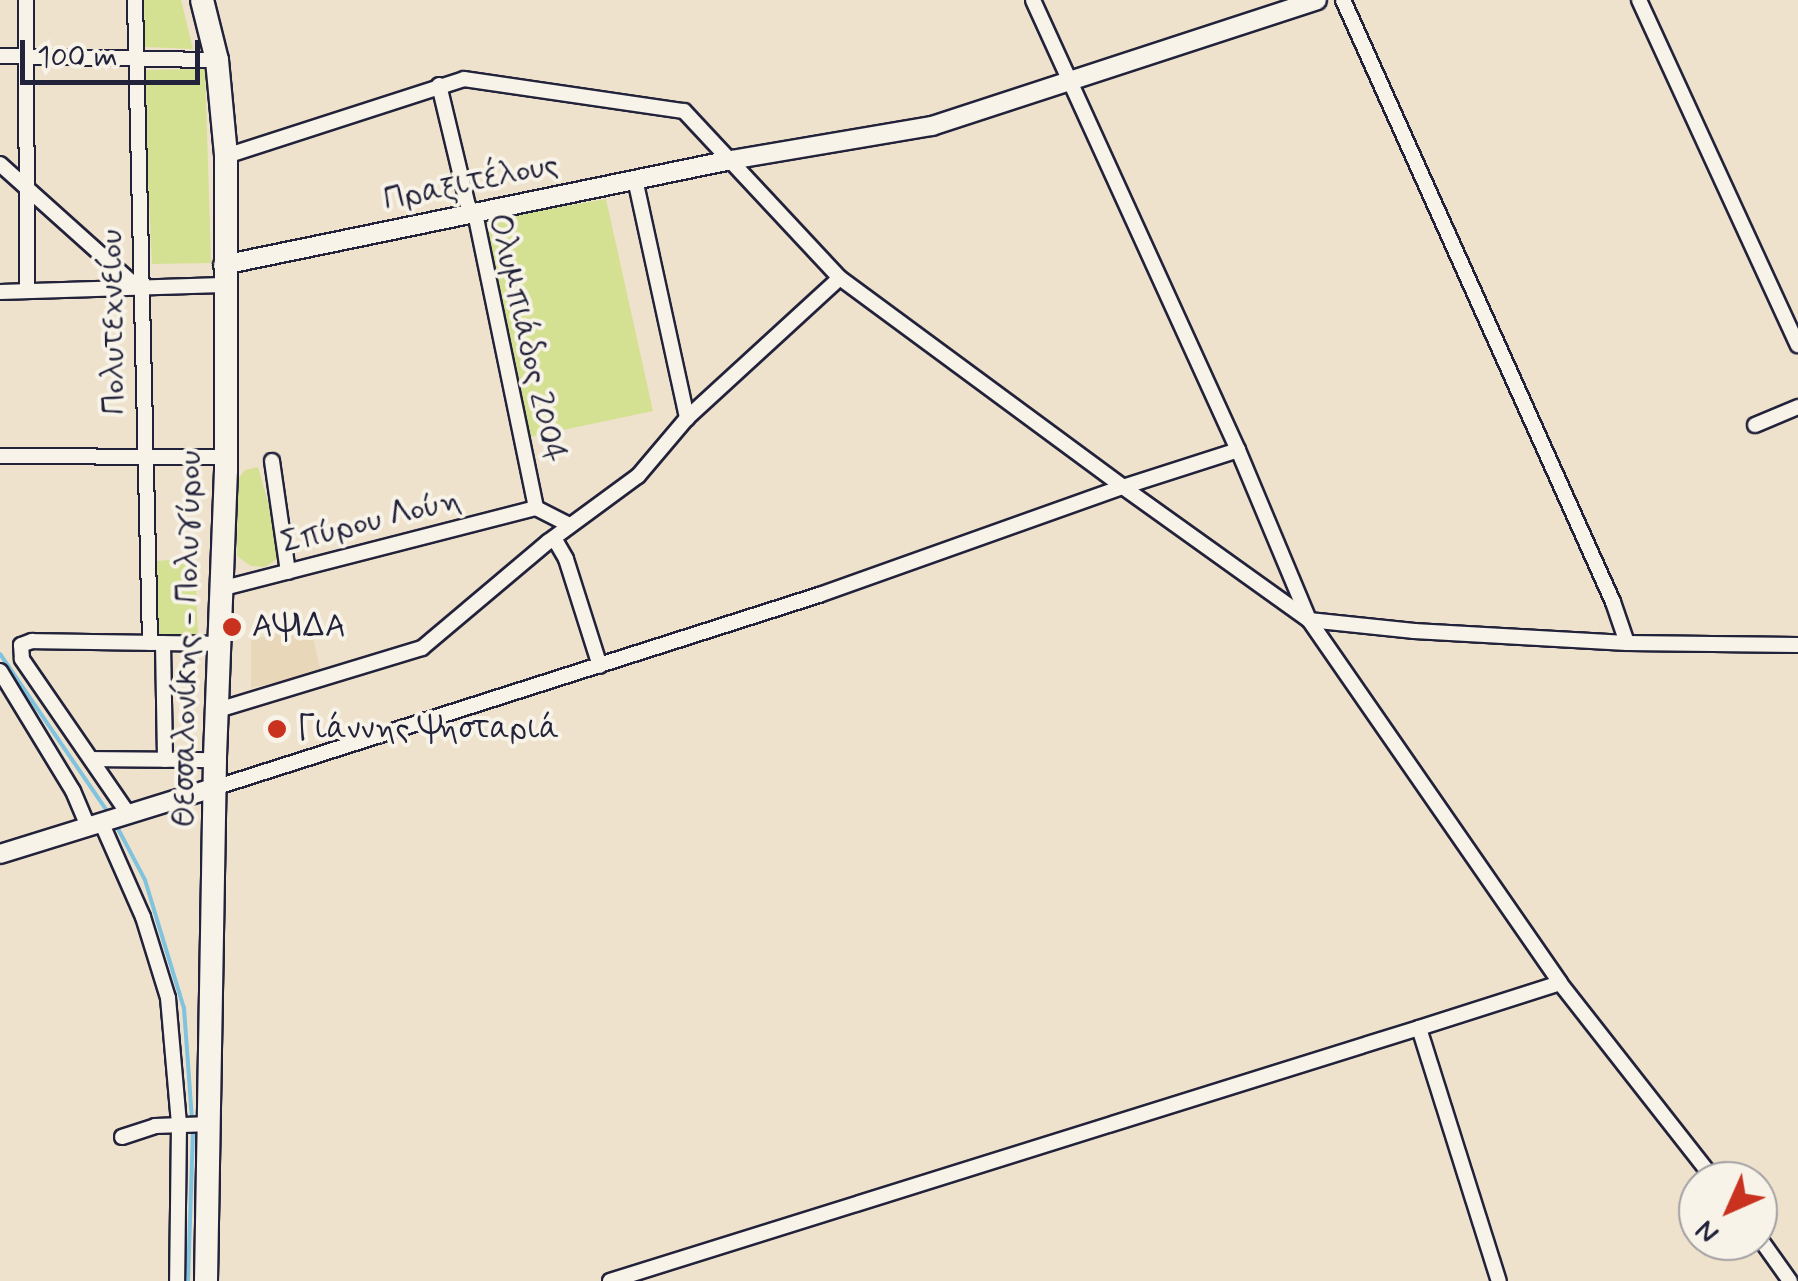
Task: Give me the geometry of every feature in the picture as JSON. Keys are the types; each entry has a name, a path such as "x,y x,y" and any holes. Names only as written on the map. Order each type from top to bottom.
{"main road":[{"name":"Θεσσαλονίκης - Πολυγύρου","path":"202,0 217,60 226,156 226,457 215,760 212,1124 206,1281"}],"street":[{"path":"26,0 28,291"},
{"name":"Πολυτεχνείου","path":"134,0 144,457 166,760"},
{"path":"1032,0 1238,450 1310,620 1560,983 1699,1161"},
{"name":"Πραξιτέλους","path":"223,275 475,213 635,179 895,134 1071,82 1318,0"},
{"path":"1343,0 1613,602 1627,644"},
{"path":"1639,0 1798,345"},
{"path":"0,56 217,60"},
{"path":"226,156 464,79 684,111 840,278 1122,487 1310,620 1414,631 1627,644 1798,645"},
{"name":"Ολυμπιάδος 2004","path":"439,85 468,206 475,213 536,508 570,525"},
{"path":"0,164 116,272 139,288"},
{"path":"635,179 687,418"},
{"path":"0,292 139,288 223,275"},
{"path":"218,710 422,648 570,525 638,476 687,418 840,278"},
{"path":"1755,425 1798,406"},
{"path":"0,854 600,666 1238,450"},
{"path":"0,456 226,457"},
{"path":"272,461 288,572"},
{"name":"Σπύρου Λούη","path":"220,589 536,508"},
{"path":"554,538 566,559 600,666"},
{"path":"127,812 22,659 21,646 32,641 219,644"},
{"path":"0,671 95,826 143,917 168,998 179,1125 177,1281"},
{"path":"92,759 215,760"},
{"path":"610,1281 1560,983"},
{"path":"1419,1028 1499,1281"},
{"path":"122,1138 156,1126 212,1124"}],"shaded area":[{"path":"310,624 321,672 251,688 251,640"}],"green space":[{"path":"144,0 181,0 193,49 145,47"},
{"path":"205,69 211,263 152,264 143,70"},
{"path":"606,199 653,411 530,437 480,221"},
{"path":"258,467 283,555 265,567 251,566 237,556 238,479 245,470"},
{"path":"195,558 198,638 156,641 157,561"}],"waterway":[{"path":"0,654 110,815"},
{"path":"115,823 145,880 184,1008 192,1120"},
{"path":"188,1281 193,1129"}],"place":[{"name":"ΑΨΙΔΑ","path":"232,627"},
{"name":"Γιάννης Ψησταριά","path":"277,729"}]}
